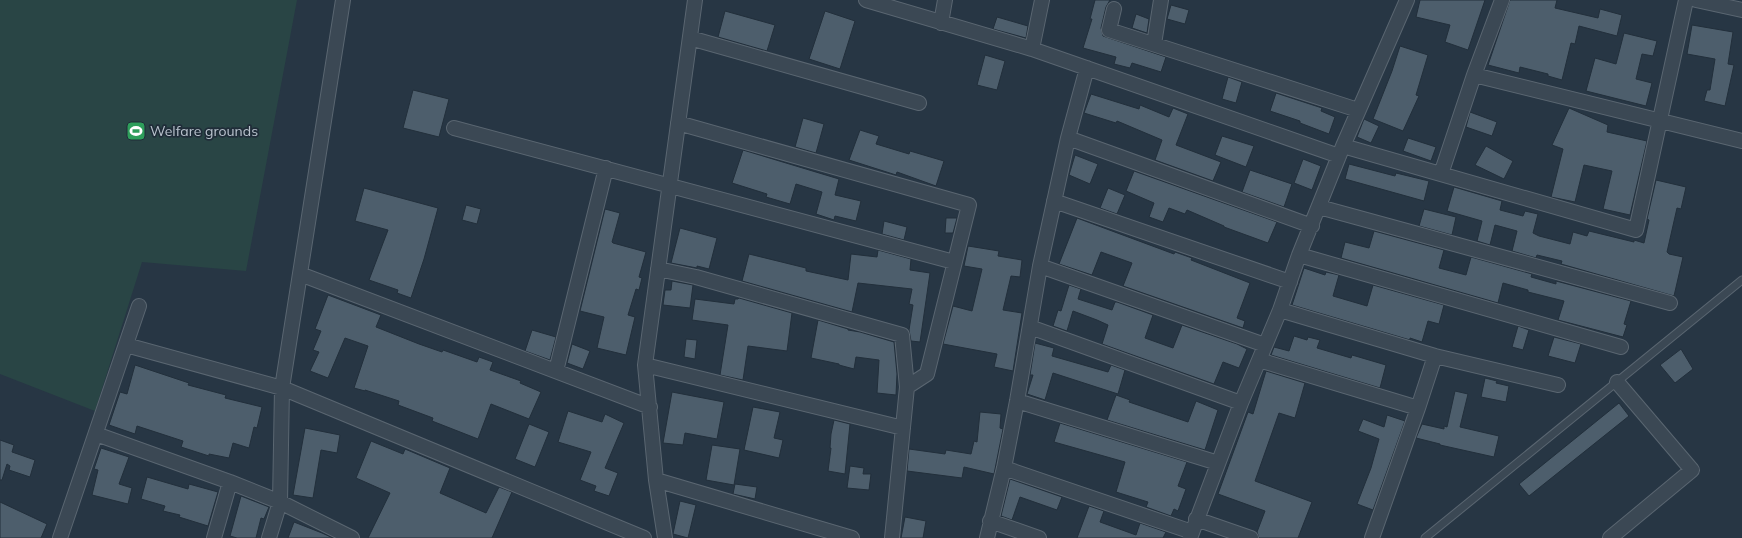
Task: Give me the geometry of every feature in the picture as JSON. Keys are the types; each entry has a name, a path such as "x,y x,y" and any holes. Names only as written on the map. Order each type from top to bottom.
{"street":[{"path":"269,538 280,502 282,388 343,0"},
{"path":"665,538 656,480 645,365 695,0"},
{"path":"866,0 1032,49 1341,151 1441,174 1636,230 1686,0"},
{"path":"941,23 945,0"},
{"path":"1032,49 1042,0"},
{"path":"1154,44 1161,0"},
{"path":"1193,530 1241,403 1280,310 1299,254 1312,226 1358,110 1407,0"},
{"path":"1441,174 1474,75 1502,0"},
{"path":"1696,0 1742,10"},
{"path":"1114,9 1109,30 1358,110"},
{"path":"690,38 919,103"},
{"path":"987,538 1004,468 1040,266 1068,138 1087,68"},
{"path":"1474,75 1659,122 1742,141"},
{"path":"678,123 969,204 927,374 907,387"},
{"path":"454,128 954,262"},
{"path":"1068,138 1312,226"},
{"path":"556,371 606,168"},
{"path":"1054,202 1290,282"},
{"path":"1319,207 1670,303"},
{"path":"1299,254 1621,347"},
{"path":"1040,266 1265,345"},
{"path":"658,269 696,277 902,335 907,387 892,538"},
{"path":"300,274 650,406"},
{"path":"60,538 139,306"},
{"path":"1280,310 1435,356 1558,385"},
{"path":"1030,328 1241,403"},
{"path":"126,345 282,388 644,538"},
{"path":"1372,538 1435,356"},
{"path":"1259,360 1418,408"},
{"path":"645,365 903,428"},
{"path":"1610,538 1692,470 1617,382"},
{"path":"1017,401 1218,463"},
{"path":"96,434 230,482 280,502 352,538"},
{"path":"1004,468 1193,530 1250,538"},
{"path":"656,480 852,538"},
{"path":"214,538 230,482"},
{"path":"990,521 1039,538"}],"lane":[{"path":"1424,538 1742,280"}],"green space":[{"name":"Welfare grounds","path":"0,0 297,0 246,271 142,262 95,411 0,374"}],"building":[{"path":"1095,0 1110,0 1106,7 1101,28 1103,36 1166,57 1161,72 1132,63 1130,68 1114,64 1116,57 1083,48 1092,19 1090,19"},
{"path":"1420,0 1485,0 1468,50 1445,42 1450,25 1416,17"},
{"path":"1510,0 1557,0 1555,8 1598,18 1600,9 1622,15 1617,36 1579,26 1575,44 1571,43 1562,80 1548,76 1548,74 1520,67 1519,73 1488,65"},
{"path":"1171,5 1189,10 1185,24 1167,19"},
{"path":"725,11 775,25 767,51 718,37"},
{"path":"825,11 855,21 840,69 809,59"},
{"path":"1136,14 1149,19 1147,33 1132,28"},
{"path":"997,17 1028,26 1026,38 993,29"},
{"path":"1692,25 1733,32 1728,64 1734,65 1725,106 1704,101 1707,90 1710,90 1715,59 1687,54"},
{"path":"1624,33 1657,41 1653,56 1642,54 1636,79 1652,83 1646,106 1586,91 1595,58 1616,64"},
{"path":"1400,46 1428,55 1416,95 1419,96 1403,131 1373,119"},
{"path":"985,55 1005,61 997,90 977,85"},
{"path":"1228,77 1242,82 1236,103 1222,99"},
{"path":"413,90 449,99 439,137 403,128"},
{"path":"1276,93 1322,108 1321,111 1335,117 1329,134 1300,123 1300,121 1270,111"},
{"path":"1091,94 1139,109 1140,105 1169,117 1173,108 1188,114 1176,145 1221,162 1213,181 1155,160 1162,140 1117,121 1116,123 1084,113"},
{"path":"1569,108 1608,125 1607,132 1647,141 1630,215 1603,209 1612,171 1584,165 1575,202 1551,197 1563,149 1552,145"},
{"path":"1470,112 1497,122 1492,136 1466,127"},
{"path":"803,118 824,124 816,153 795,147"},
{"path":"1364,119 1379,126 1371,143 1357,137"},
{"path":"860,130 879,136 876,144 909,154 910,151 944,161 936,186 897,172 896,175 849,160"},
{"path":"1222,136 1254,146 1246,167 1215,155"},
{"path":"1408,138 1436,147 1431,161 1403,151"},
{"path":"1486,146 1513,161 1504,179 1475,165"},
{"path":"743,150 839,179 835,195 861,201 856,221 835,216 834,220 816,214 822,192 796,184 790,204 766,197 767,194 732,183"},
{"path":"1075,155 1098,164 1090,184 1069,175"},
{"path":"1303,159 1321,166 1312,190 1294,183"},
{"path":"1349,164 1395,176 1396,173 1429,181 1424,201 1345,179"},
{"path":"1250,170 1292,184 1284,207 1242,192"},
{"path":"1134,171 1277,222 1268,243 1224,227 1187,210 1185,214 1169,208 1163,222 1149,217 1154,203 1126,191"},
{"path":"1656,180 1686,187 1681,209 1677,208 1667,252 1669,254 1683,257 1674,296 1561,264 1562,261 1537,255 1536,258 1512,251 1517,231 1495,225 1490,245 1477,241 1482,221 1447,211 1454,187 1502,201 1500,210 1523,216 1525,211 1538,214 1533,233 1539,236 1570,244 1573,232 1587,236 1589,231 1644,243 1649,220 1647,219"},
{"path":"364,188 438,208 424,259 411,298 397,293 398,290 369,280 388,230 355,221"},
{"path":"1108,188 1125,195 1117,214 1100,208"},
{"path":"466,205 481,209 477,224 462,220"},
{"path":"605,209 620,213 612,242 646,252 639,277 642,278 639,290 636,289 628,315 635,317 626,355 597,348 604,317 580,311"},
{"path":"1424,209 1456,217 1452,235 1419,226"},
{"path":"946,218 957,218 953,233 945,233"},
{"path":"1077,218 1174,254 1175,252 1192,258 1191,260 1250,283 1237,318 1245,321 1243,328 1123,286 1132,263 1101,252 1092,275 1059,264"},
{"path":"884,221 907,227 904,240 882,234"},
{"path":"680,228 717,238 709,269 671,263"},
{"path":"1374,231 1444,250 1439,268 1466,275 1471,257 1532,274 1531,277 1556,284 1556,281 1631,301 1624,324 1627,325 1623,337 1558,320 1564,301 1528,292 1528,290 1503,283 1498,303 1341,258 1345,242 1369,248"},
{"path":"968,246 999,251 998,256 1022,260 1020,277 1011,276 1003,310 1022,313 1013,371 994,367 997,354 943,344 953,306 972,311 982,269 964,266"},
{"path":"878,250 911,259 910,270 930,273 920,342 911,341 909,330 913,305 909,304 912,289 858,283 852,312 742,281 749,254 806,268 806,271 848,280 851,254 877,257"},
{"path":"1304,268 1325,275 1326,272 1339,275 1333,296 1367,306 1373,285 1444,305 1439,324 1428,321 1422,342 1410,338 1410,340 1292,305"},
{"path":"672,281 693,285 690,308 663,305 665,290 671,290"},
{"path":"1069,285 1081,289 1078,299 1112,310 1115,302 1117,302 1153,315 1145,338 1173,348 1182,325 1237,344 1247,349 1239,368 1223,362 1214,384 1102,344 1108,325 1073,311 1067,331 1053,326 1058,310 1061,311"},
{"path":"328,295 381,315 376,327 442,352 443,350 477,362 479,357 493,362 490,370 521,381 520,383 541,392 529,419 491,404 478,439 432,421 433,418 398,405 399,401 354,388 368,346 345,338 328,378 310,371 319,352 313,350 321,331 315,329"},
{"path":"739,298 792,313 787,351 748,346 743,380 720,375 728,325 692,320 695,299 734,304 735,299"},
{"path":"818,320 848,330 894,342 897,374 896,395 877,393 879,360 856,357 854,369 811,358"},
{"path":"1518,326 1529,330 1523,350 1512,347"},
{"path":"532,330 556,337 550,360 525,351"},
{"path":"1294,336 1307,340 1308,337 1320,340 1317,348 1351,358 1352,355 1386,365 1380,388 1271,355 1274,347 1289,351"},
{"path":"1554,337 1581,344 1575,363 1548,356"},
{"path":"686,339 697,340 695,359 684,357"},
{"path":"1035,343 1054,348 1052,356 1108,372 1111,365 1125,370 1118,394 1053,373 1045,400 1027,394 1033,375 1030,375"},
{"path":"572,344 590,351 583,369 567,363"},
{"path":"1681,349 1693,369 1675,383 1660,365"},
{"path":"135,365 189,383 188,385 226,395 225,398 262,407 257,428 254,427 249,448 233,443 229,458 209,454 209,456 181,447 183,441 137,426 135,434 109,425 120,392 127,394"},
{"path":"1266,371 1305,383 1295,418 1279,413 1255,481 1312,502 1298,538 1259,538 1257,532 1265,511 1218,494 1248,412 1253,414"},
{"path":"1485,378 1497,381 1496,383 1509,386 1506,402 1481,397"},
{"path":"1455,391 1468,394 1460,427 1499,436 1494,457 1416,438 1422,424 1444,429 1444,426 1447,427"},
{"path":"672,392 724,402 717,439 685,433 683,445 663,443"},
{"path":"1116,395 1130,400 1129,402 1188,422 1196,401 1218,410 1205,450 1107,420"},
{"path":"1619,403 1629,416 1529,496 1519,484"},
{"path":"753,407 780,412 774,438 783,440 779,458 744,450"},
{"path":"568,411 602,422 605,414 624,423 605,468 618,473 609,496 594,491 596,486 580,480 591,452 558,442"},
{"path":"980,412 1001,414 1000,428 1003,429 994,474 964,467 962,478 907,471 909,449 945,454 946,450 971,454 974,441 977,442"},
{"path":"1387,415 1405,421 1373,510 1357,504 1371,468 1379,439 1358,431 1363,419 1384,427"},
{"path":"834,420 850,424 845,474 828,471 831,434"},
{"path":"1060,423 1187,462 1178,486 1186,489 1178,511 1174,509 1171,516 1146,507 1148,502 1116,492 1125,462 1054,442"},
{"path":"529,424 549,432 535,467 515,459"},
{"path":"305,428 340,435 337,453 321,450 313,498 293,495"},
{"path":"0,440 14,445 12,452 35,460 30,477 9,470 10,466 7,464 2,480 0,480"},
{"path":"371,441 403,454 405,449 450,468 440,493 486,513 499,487 512,492 492,538 368,538 390,493 356,478"},
{"path":"712,445 740,449 734,485 706,480"},
{"path":"101,448 129,457 119,484 132,488 128,504 92,495 98,470 94,469"},
{"path":"850,466 864,468 863,474 871,474 869,490 847,488"},
{"path":"147,477 188,489 189,484 218,492 208,526 179,517 180,515 163,511 165,506 141,499"},
{"path":"1010,479 1062,497 1057,510 1020,497 1012,520 1001,516"},
{"path":"735,484 757,487 755,499 733,494"},
{"path":"241,496 269,507 264,519 261,518 256,538 237,538 230,536"},
{"path":"680,501 696,505 688,538 673,534"},
{"path":"0,502 47,524 41,538 0,538"},
{"path":"1089,506 1104,511 1100,522 1136,535 1140,523 1166,532 1163,538 1077,538"},
{"path":"905,517 926,521 923,538 901,538"},
{"path":"294,522 322,533 333,538 288,538"}],"place":[{"name":"Welfare grounds","path":"136,131"}]}
